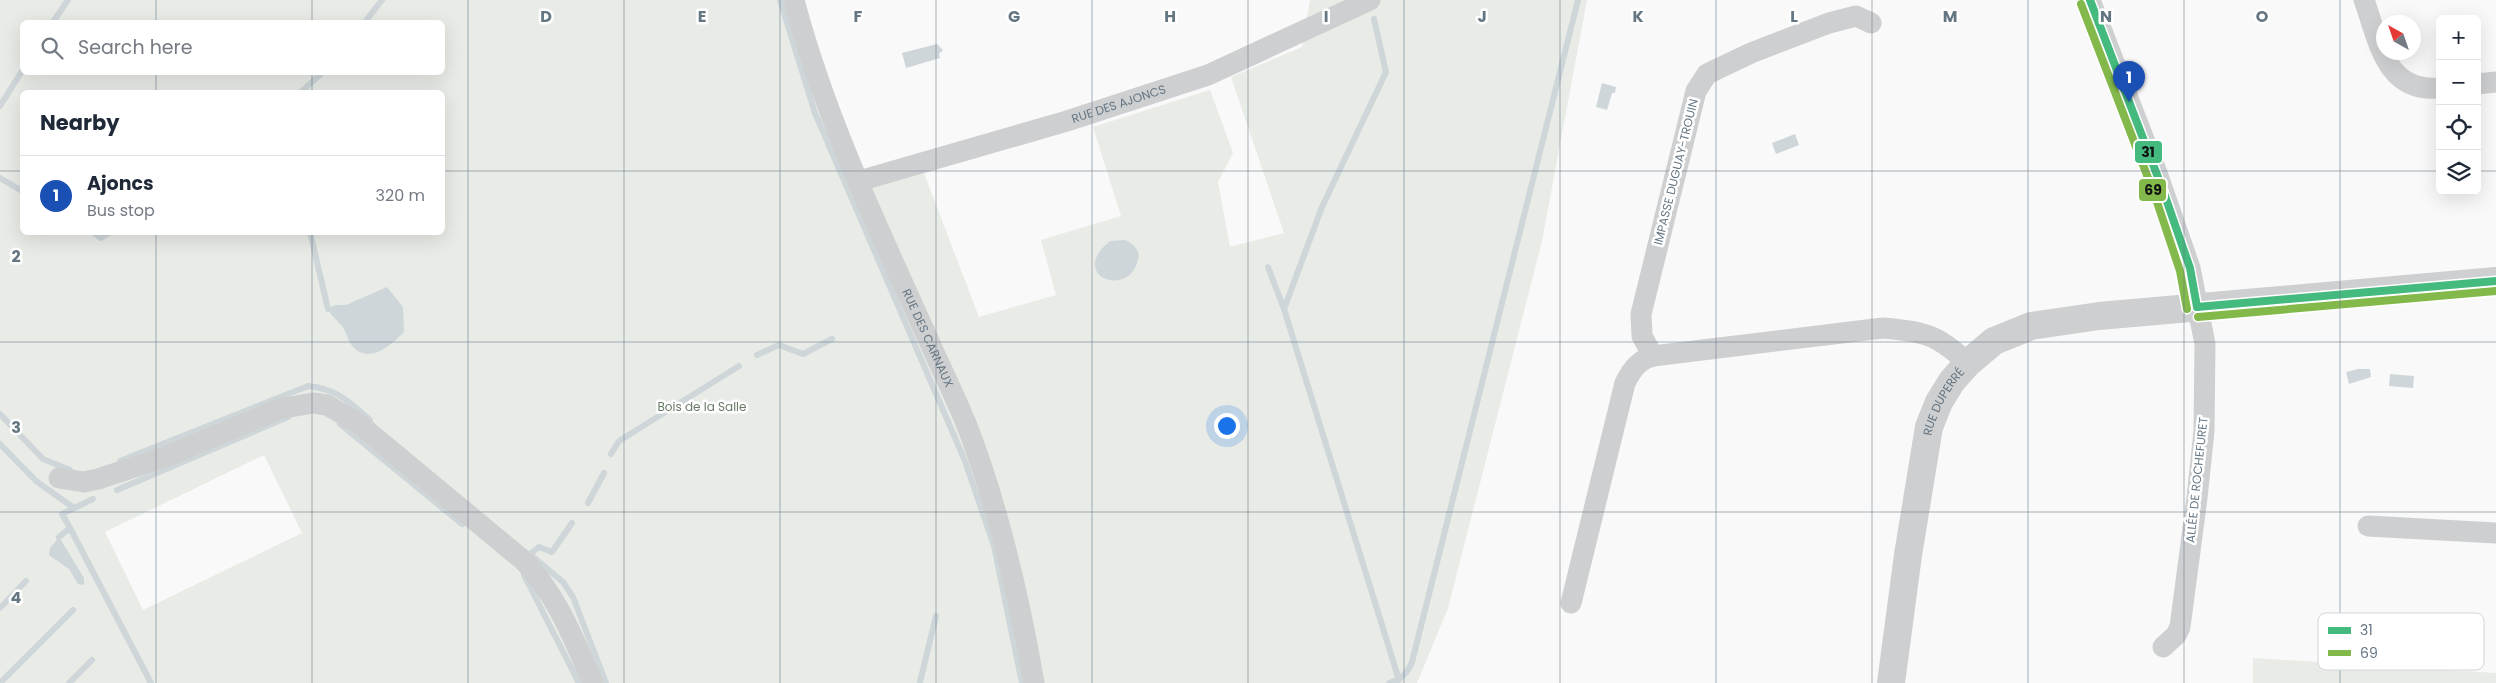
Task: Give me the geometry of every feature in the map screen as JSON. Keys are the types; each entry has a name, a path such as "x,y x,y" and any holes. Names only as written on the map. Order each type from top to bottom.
{"street":[{"name":"RUE DES CARNAUX","path":"794,0 822,91 859,181 968,429 989,486 1013,571 1034,683"},
{"name":"RUE DES AJONCS","path":"859,181 1068,121 1208,75 1370,0"},
{"name":"ALLÉE DE ROCHEFURET","path":"2090,0 2190,268 2205,344 2204,431 2180,626 2176,635 2163,647"},
{"path":"2364,0 2385,59 2393,72 2405,82 2423,89 2436,88"},
{"name":"IMPASSE DUGUAY-TROUIN","path":"1653,356 1642,336 1641,314 1696,91 1700,82 1716,68 1829,24 1856,16 1872,23"},
{"path":"2481,84 2496,82"},
{"name":"RUE DUPERRÉ","path":"1891,683 1924,450 1939,402 1952,381 1968,363 1994,341 2031,326 2099,316 2496,281"},
{"path":"1571,603 1625,383 1637,365 1644,359 1653,356 1884,328 1931,335 1947,344 1968,363"},
{"path":"59,478 84,482 98,479 165,457 279,409 305,404 327,405 359,424 524,561 538,575 556,606 593,683"},
{"path":"2368,526 2496,533"}],"green space":[{"name":"Bois de la Salle","path":"0,0 794,0 859,181 920,163 979,317 1056,295 1041,240 1121,216 1093,127 1210,90 1233,153 1218,182 1230,247 1284,233 1231,77 1302,47 1310,0 1587,0 1542,241 1448,608 1417,683 0,683","holes":["264,455 302,533 143,610 105,532"]},
{"path":"2253,658 2318,662 2318,670 2447,670 2496,673 2496,683 2253,683"}],"shaded area":[{"path":"937,44 943,50 939,54 940,58 906,68 902,53"},
{"path":"1602,83 1616,87 1615,93 1612,93 1607,110 1596,107"},
{"path":"1795,134 1799,145 1776,154 1772,143"},
{"path":"1125,240 1133,245 1139,256 1132,272 1123,279 1113,281 1104,278 1097,272 1095,264 1098,253 1110,241"},
{"path":"387,287 403,307 404,332 394,342 381,350 367,354 361,352 352,346 343,328 328,309 335,305 346,305"},
{"path":"2370,369 2371,377 2349,384 2346,372"},
{"path":"2390,374 2414,376 2413,388 2389,386"},
{"path":"59,537 84,578 84,585 78,584 69,569 49,555 50,548"}],"waterway":[{"path":"54,20 68,0"},
{"path":"367,20 382,0"},
{"path":"780,0 815,113 965,461 994,546 1022,683"},
{"path":"1389,683 1403,676 1412,662 1578,0"},
{"path":"1374,19 1386,72 1322,207 1284,309 1399,680"},
{"path":"0,106 20,74"},
{"path":"303,90 320,75"},
{"path":"0,178 20,190"},
{"path":"97,235 101,238 106,235"},
{"path":"311,235 328,309"},
{"path":"1268,267 1284,309"},
{"path":"757,355 779,345 803,354 832,339"},
{"path":"611,454 619,441 739,366"},
{"path":"120,461 308,386 335,393 370,420"},
{"path":"0,414 43,459 70,470"},
{"path":"117,490 288,417"},
{"path":"340,424 462,524"},
{"path":"0,444 36,481 74,508"},
{"path":"588,503 604,473"},
{"path":"70,528 62,514 93,499"},
{"path":"530,554 539,547 552,552 572,523"},
{"path":"59,537 70,528 151,683"},
{"path":"532,556 563,582 573,597 606,683"},
{"path":"524,575 579,683"},
{"path":"0,608 26,581"},
{"path":"0,683 73,610"},
{"path":"920,682 936,616"},
{"path":"69,683 92,660"}],"transit line":[{"name":"31","path":"2090,0 2164,193 2190,268 2197,307"},
{"name":"69","path":"2081,4 2155,196 2180,271 2187,309"},
{"name":"31","path":"2197,307 2496,281"},
{"name":"69","path":"2198,317 2496,291"}],"place":[{"name":"Ajoncs","path":"2129,102"}]}
